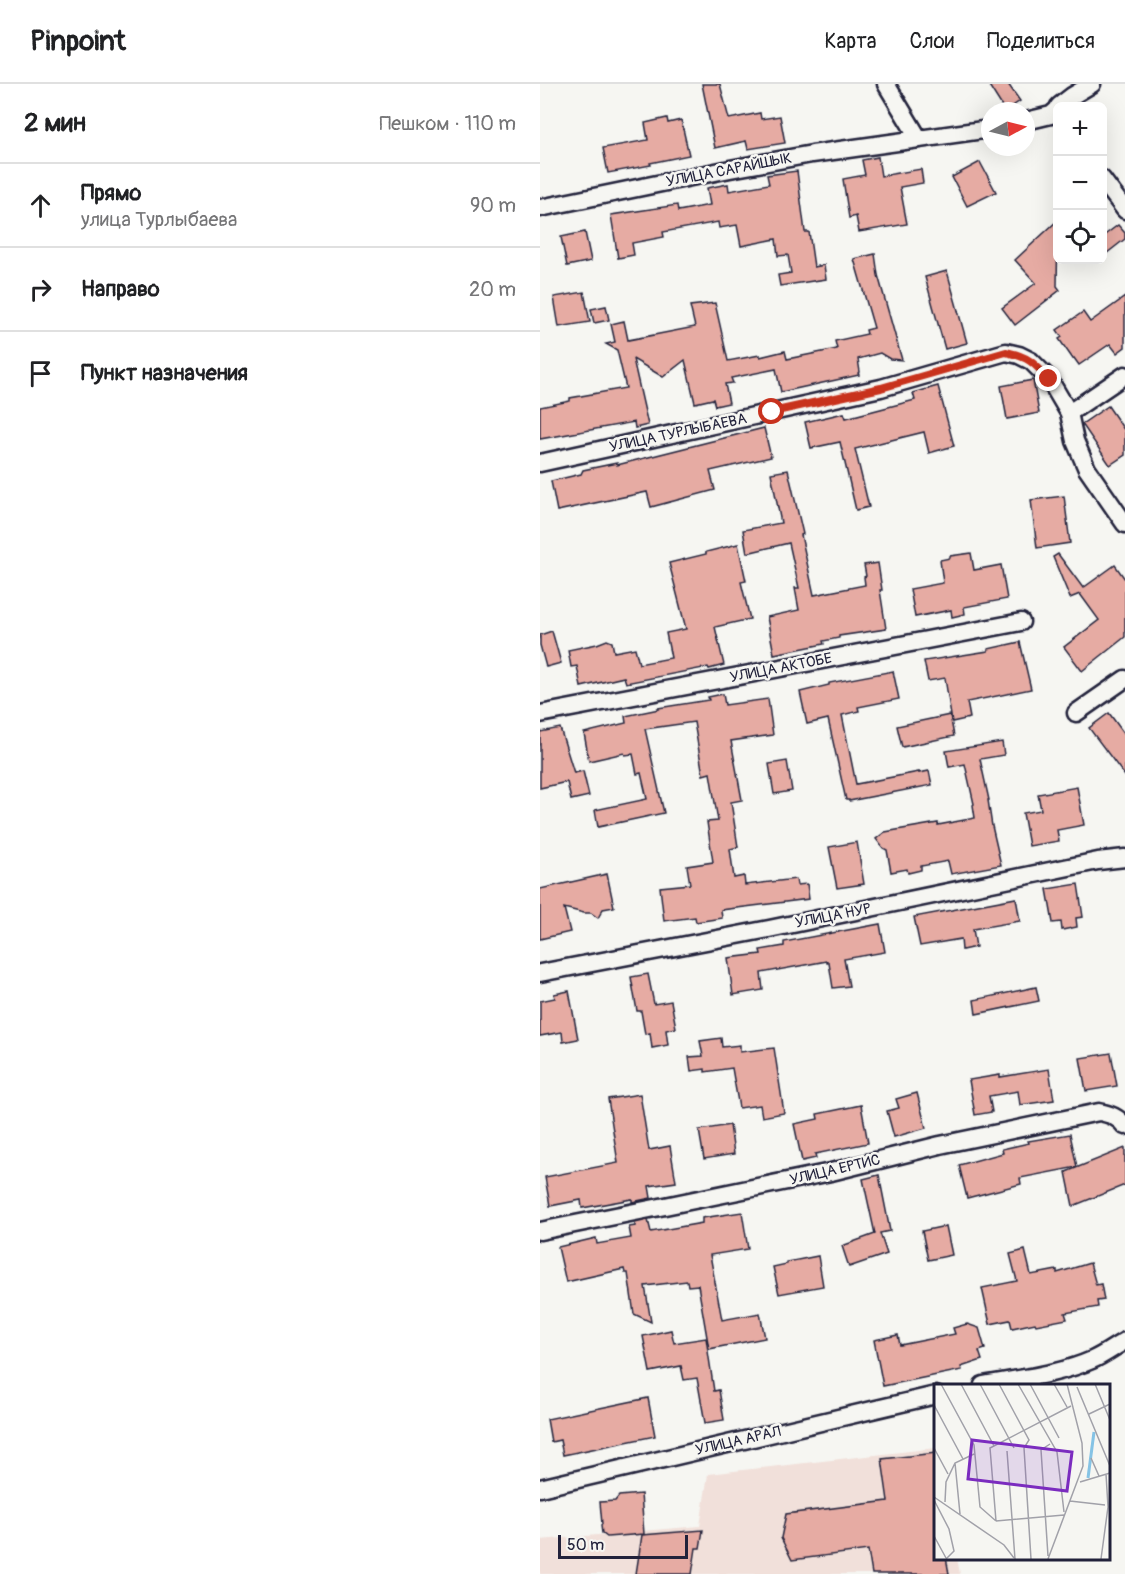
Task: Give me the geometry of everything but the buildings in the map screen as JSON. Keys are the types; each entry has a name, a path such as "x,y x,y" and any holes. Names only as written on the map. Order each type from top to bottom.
{"street":[{"path":"886,84 919,139"},
{"path":"1066,102 1092,84"},
{"path":"1035,119 1053,114"},
{"name":"УЛИЦА САРАЙШЫК","path":"540,208 812,154 981,130"},
{"path":"1107,186 1125,210"},
{"name":"УЛИЦА ТУРЛЫБАЕВА","path":"540,463 881,388 1006,352 1031,361 1049,379 1069,413 1075,441 1087,469 1125,525"},
{"path":"1069,413 1125,375"},
{"name":"УЛИЦА АКТОБЕ","path":"540,714 1021,622"},
{"path":"1076,713 1125,679"},
{"name":"УЛИЦА НУР","path":"540,973 769,929 1098,861 1125,858"},
{"name":"УЛИЦА ЕРТИС","path":"540,1231 831,1172 940,1145 1099,1112 1110,1113 1121,1120 1125,1126"},
{"path":"989,1384 1069,1368 1093,1359 1125,1341"},
{"name":"УЛИЦА АРАЛ","path":"540,1488 934,1395"}],"shaded area":[{"path":"934,1448 934,1559 957,1559 960,1574 540,1574 540,1540 700,1526 708,1474"}],"route":[{"path":"772,412 881,388 1006,352 1031,361 1049,379"}]}
